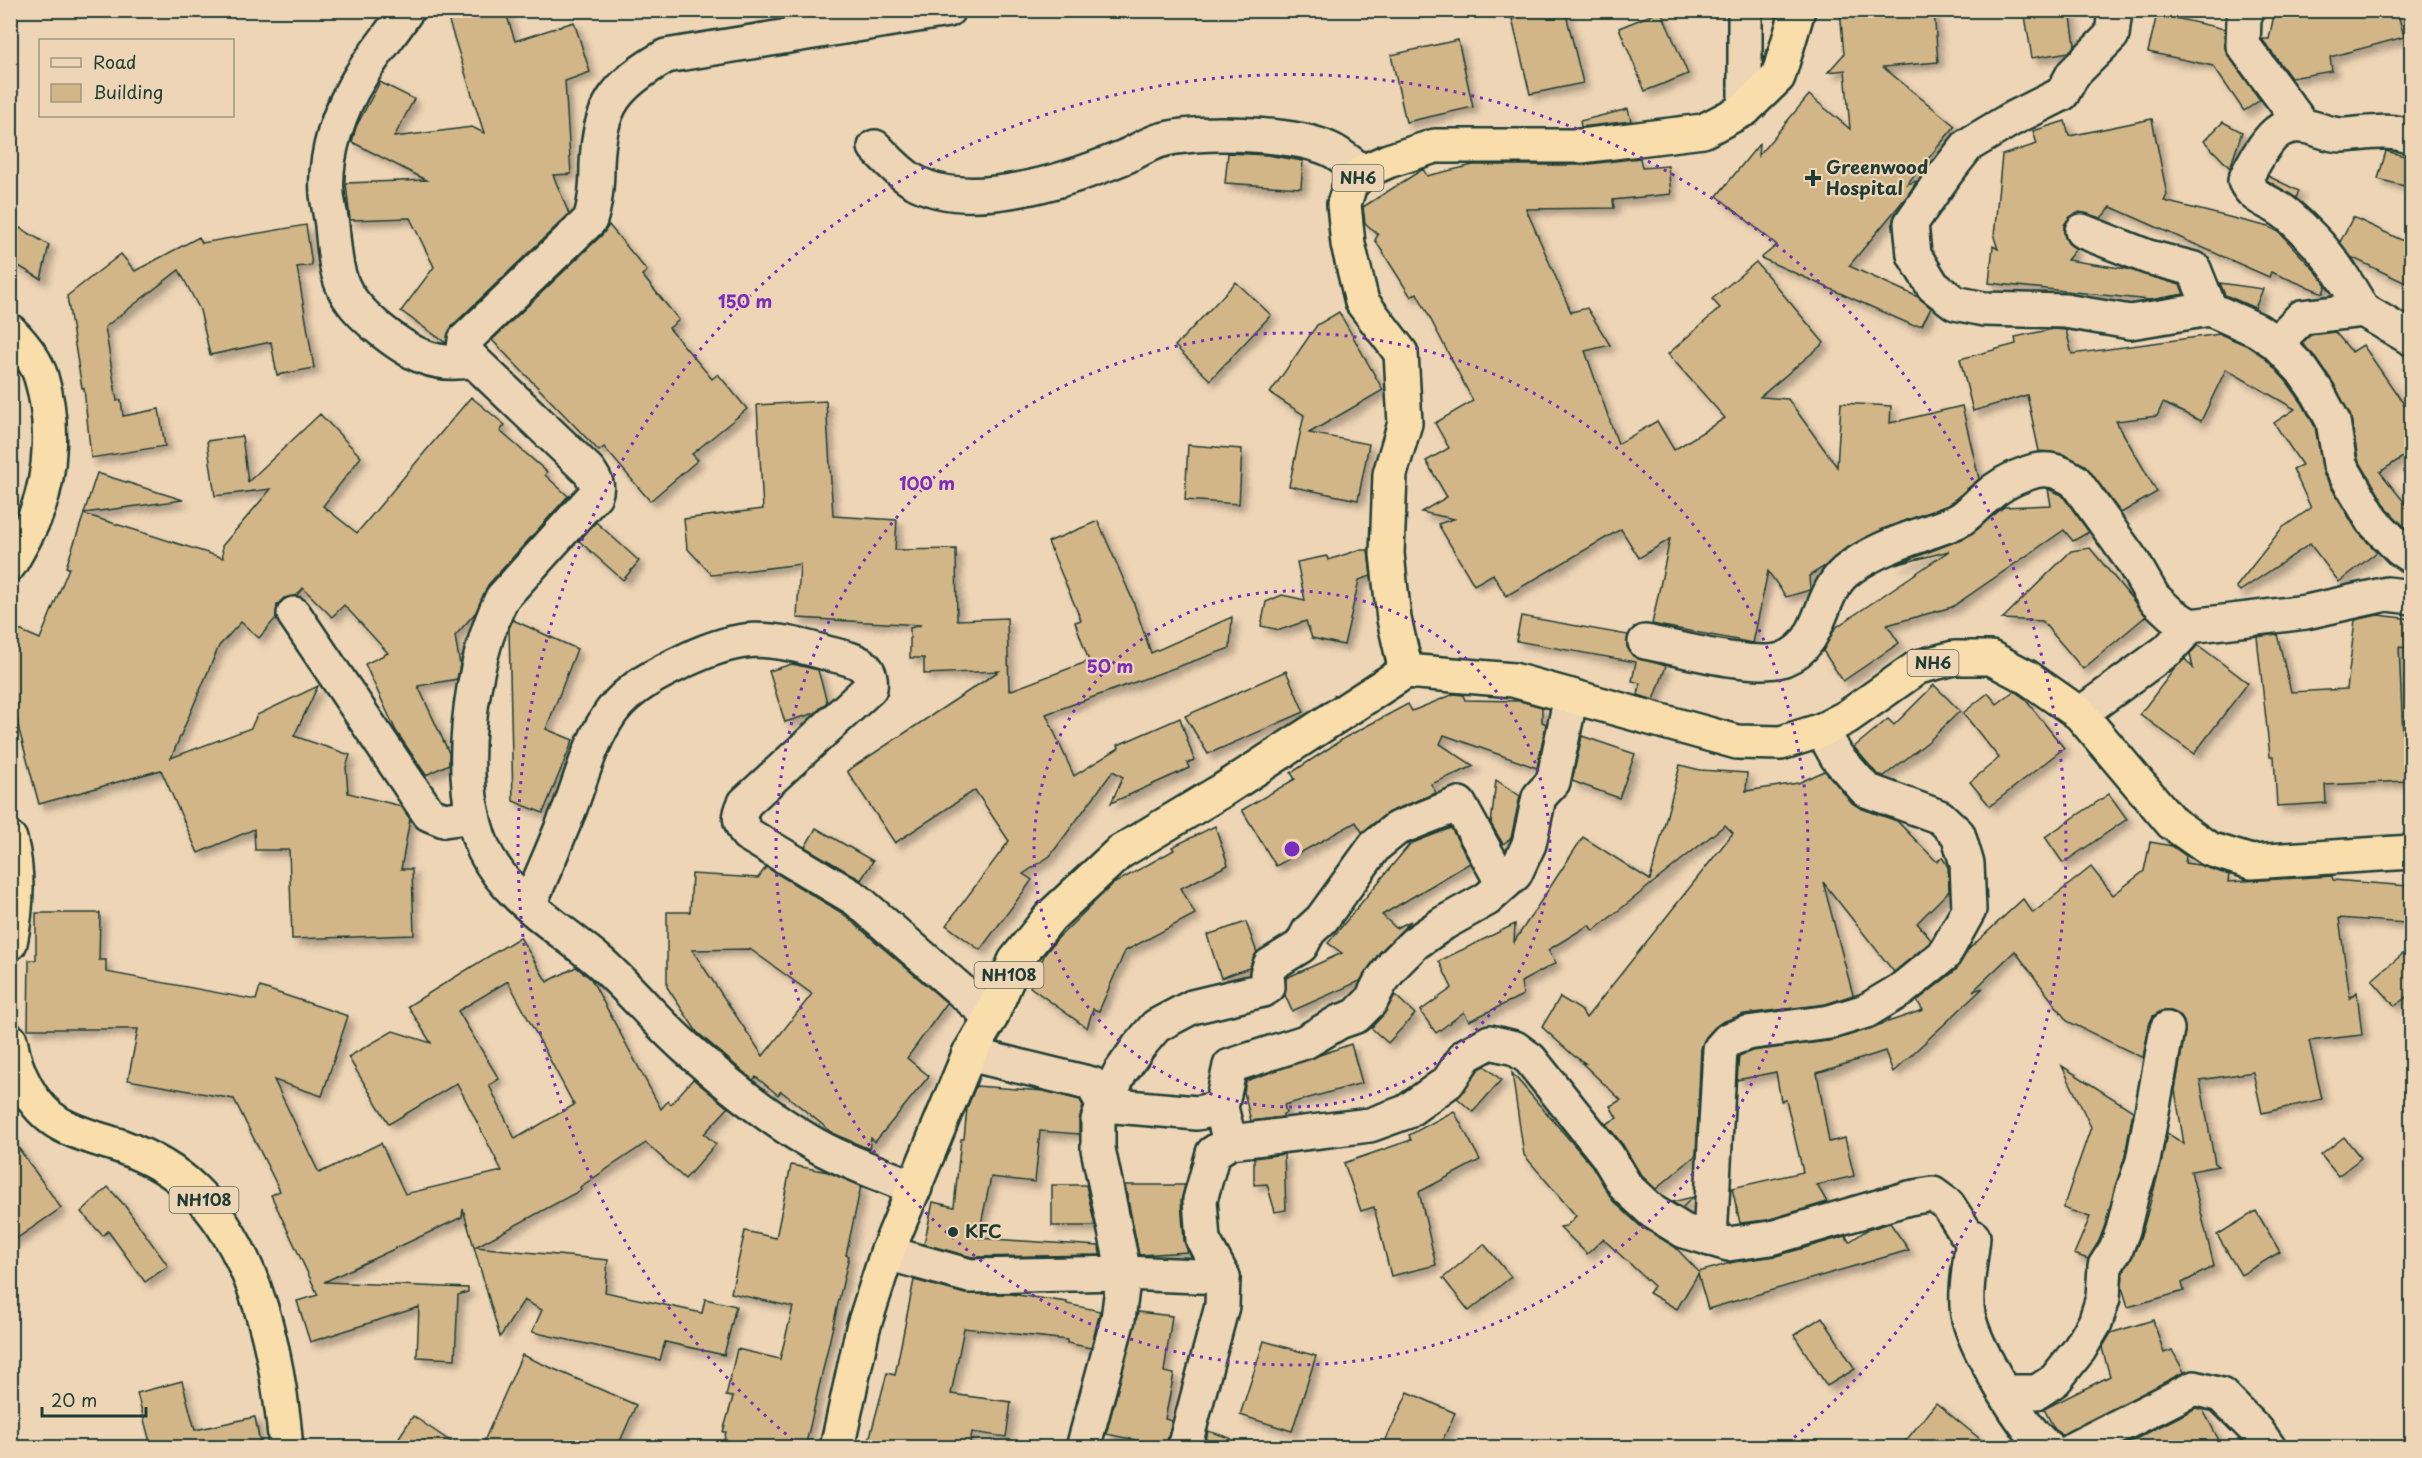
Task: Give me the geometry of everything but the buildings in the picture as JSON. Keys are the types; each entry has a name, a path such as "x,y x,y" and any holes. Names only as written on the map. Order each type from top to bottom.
{"highway":[{"name":"NH6","path":"1798,10 1778,77 1745,109 1703,131 1581,146 1435,146 1388,161 1363,172 1350,186 1344,204 1348,244 1362,302 1401,353 1405,423 1390,474 1387,554 1394,619 1406,671 1513,680 1737,742 1781,744 1822,730 1847,717 1918,667 1954,658 1991,658 2027,677 2080,714 2172,823 2209,849 2251,862 2412,852"},
{"path":"10,330 20,341 40,375 50,449 36,514 10,564"},
{"name":"NH108","path":"837,1448 863,1328 886,1253 969,1054 991,1017 1015,961 1050,916 1120,852 1223,790 1406,671"},
{"path":"10,839 15,857 15,916 10,943"},
{"name":"NH108","path":"10,1040 23,1082 39,1107 59,1124 149,1158 193,1189 211,1208 231,1238 255,1292 271,1345 283,1410 286,1448"}],"street":[{"path":"407,10 359,78 339,120 332,142 327,194 336,268 342,288 353,302 379,329 408,351 449,364 473,360"},
{"path":"915,1188 807,1141 743,1096 683,1046 601,963 529,904 499,872 484,850 473,816 468,787 468,743 472,707 492,618 502,598 596,495 598,489 589,471 464,349 465,340 590,220 594,208 598,149 603,118 616,93 638,72 666,56 948,10"},
{"path":"1745,10 1745,109"},
{"path":"2115,10 2112,35 2073,74 2062,94 2010,120 1968,145 1911,223 1914,255 1933,286 1955,303 1984,309 2065,311 2130,322 2210,309 2257,330 2276,343 2302,370 2318,393 2332,421 2340,465 2373,521 2400,549 2412,557"},
{"path":"2248,10 2244,18 2243,45 2302,126"},
{"path":"2412,136 2401,133 2370,132 2341,135 2319,132 2302,126 2286,128 2275,134 2249,170 2246,181 2249,188 2262,200 2284,211 2334,262 2363,310 2412,339"},
{"path":"875,147 913,181 932,188 985,194 1016,191 1054,181 1123,157 1159,141 1198,135 1298,140 1330,149 1363,172"},
{"path":"2082,231 2148,257 2194,269 2210,309"},
{"path":"2276,343 2302,317 2363,310"},
{"path":"1645,642 1756,663 1783,660 1798,652 1806,643 1818,623 1827,596 1844,573 1891,546 1962,518 1988,495 2005,484 2029,472 2047,469 2063,473 2075,481 2133,562 2153,597 2171,614 2190,626 2306,612 2387,594 2412,597"},
{"path":"294,614 429,814 444,820 473,816"},
{"path":"2080,714 2168,650 2190,626"},
{"path":"529,904 596,739 612,711 636,687 664,670 702,653 754,639 784,641 867,667 872,676 870,688 745,803 739,815 741,824 747,834 856,899 991,1017"},
{"path":"1230,1142 1221,1108 1230,1066 1305,1042 1339,1022 1356,1016 1371,1001 1380,983 1394,964 1415,943 1444,922 1487,899 1515,874 1529,844 1539,797 1553,782 1571,696"},
{"path":"1710,1239 1720,1048 1728,1040 1747,1033 1830,1022 1866,1011 1901,990 1944,955 1969,910 1968,864 1959,834 1940,817 1866,790 1837,757 1822,730"},
{"path":"1083,1448 1118,1318 1124,1273 1098,1149 1098,1120 1120,1073 1139,1046 1156,1026 1192,1007 1268,987 1267,974 1270,965 1301,946 1309,931 1322,919 1364,859 1375,846 1396,829 1460,804 1503,884"},
{"path":"2006,1392 2037,1392 2055,1380 2079,1350 2095,1323 2103,1298 2105,1266 2116,1250 2132,1193 2144,1161 2167,1029"},
{"path":"1184,1448 1222,1306 1223,1277 1203,1240 1200,1200 1213,1153 1230,1142 1370,1125 1406,1112 1448,1082 1466,1055 1490,1042 1515,1048 1530,1059 1607,1155 1626,1187 1653,1212 1684,1231 1728,1244 1771,1238 1910,1198 1933,1194 1948,1205 1966,1233 1973,1237 1968,1318 1981,1348 2006,1392 2026,1435 2048,1448"},
{"path":"969,1054 1092,1084 1104,1105"},
{"path":"1104,1105 1197,1113 1221,1108"},
{"path":"886,1253 970,1276 1124,1273 1223,1277"},
{"path":"2075,1448 2194,1388 2221,1395 2258,1431 2269,1448"}],"place":[{"name":"Greenwood Hospital","path":"1813,178"},
{"name":"KFC","path":"953,1232"}]}
